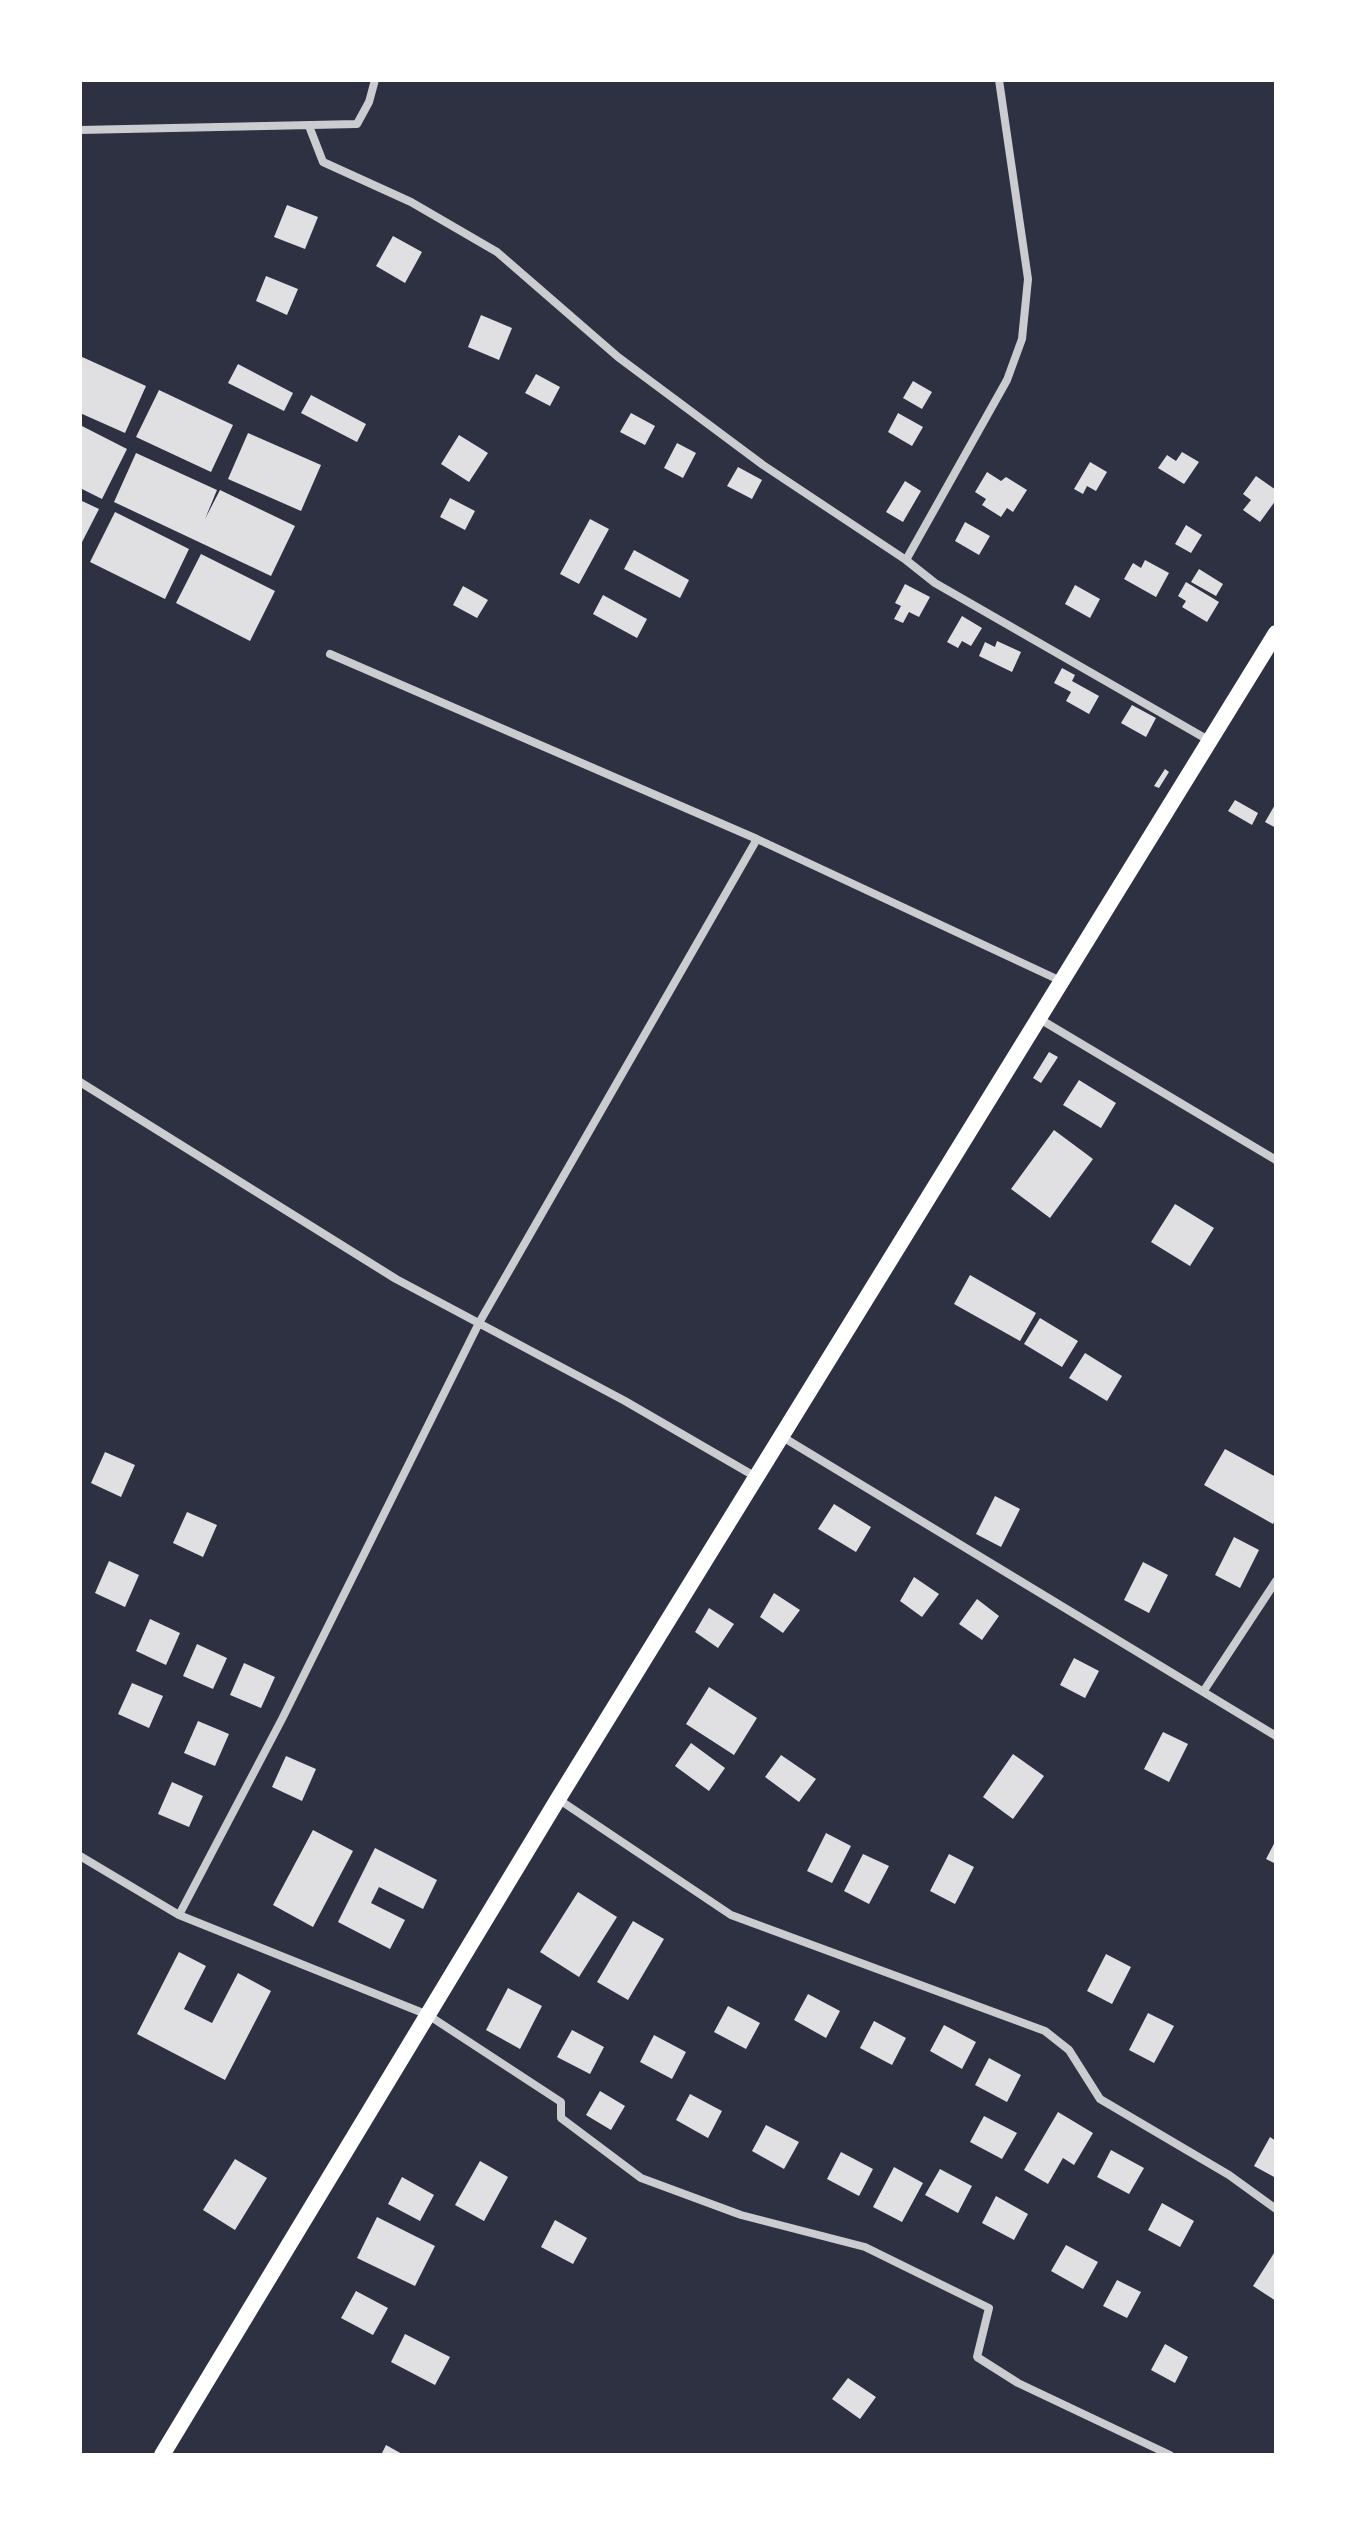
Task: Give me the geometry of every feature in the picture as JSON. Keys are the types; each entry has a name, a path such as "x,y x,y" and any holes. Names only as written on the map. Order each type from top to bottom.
{"highway":[{"path":"162,2455 558,1799 1276,633"}],"street":[{"path":"80,130 357,124 369,102 375,80"},
{"path":"906,560 1007,380 1022,339 1028,279 999,80"},
{"path":"309,126 323,162 411,202 497,252 630,366 763,465 906,560 935,583 1210,741"},
{"path":"330,654 757,839 1061,981"},
{"path":"179,1915 282,1719 479,1323 757,839"},
{"path":"1038,1018 1276,1160"},
{"path":"80,1082 396,1279 625,1401 756,1477"},
{"path":"781,1436 1276,1736"},
{"path":"1203,1692 1276,1581"},
{"path":"558,1799 731,1915 1045,2031 1069,2050 1100,2099 1229,2175 1276,2209"},
{"path":"80,1856 179,1915 428,2015 561,2102 561,2118 641,2178 741,2215 865,2247 989,2308 977,2357 1018,2383 1170,2455"}],"building":[{"path":"287,205 318,217 305,249 274,237"},
{"path":"393,236 422,252 405,283 376,266"},
{"path":"266,276 298,289 287,315 256,301"},
{"path":"481,315 512,328 499,360 468,347"},
{"path":"80,356 146,386 125,433 80,413"},
{"path":"238,364 293,393 284,411 228,383"},
{"path":"536,374 560,387 550,406 525,393"},
{"path":"913,381 932,392 922,409 903,398"},
{"path":"159,390 233,425 211,472 136,437"},
{"path":"311,395 366,424 357,442 301,413"},
{"path":"631,413 655,426 645,445 620,432"},
{"path":"898,413 923,427 912,446 888,432"},
{"path":"80,425 127,449 102,499 80,488"},
{"path":"248,433 321,465 301,511 228,479"},
{"path":"459,435 488,453 469,482 441,464"},
{"path":"677,443 696,453 683,478 664,468"},
{"path":"1182,452 1199,462 1184,484 1158,468 1167,455 1176,461"},
{"path":"136,453 217,490 205,519 220,490 295,526 271,576 114,502"},
{"path":"1090,462 1107,472 1096,491 1087,486 1083,494 1074,489"},
{"path":"738,467 762,480 752,499 727,486"},
{"path":"987,472 1001,481 1006,477 1027,490 1013,512 1007,508 1001,517 982,505 986,499 975,492"},
{"path":"1256,476 1276,490 1276,500 1260,522 1243,510 1251,500 1243,494"},
{"path":"905,481 921,491 903,522 886,512"},
{"path":"450,498 475,511 465,530 440,517"},
{"path":"80,500 99,509 80,546"},
{"path":"115,512 189,549 165,599 90,562"},
{"path":"590,519 609,529 579,584 560,574"},
{"path":"965,522 990,536 979,555 955,541"},
{"path":"1186,525 1202,535 1191,553 1175,544"},
{"path":"634,550 689,580 680,598 624,569"},
{"path":"201,554 275,591 250,641 176,603"},
{"path":"1145,560 1169,573 1156,597 1124,579 1133,563 1141,568"},
{"path":"1199,569 1223,584 1216,596 1191,582"},
{"path":"1186,582 1219,602 1207,622 1182,607 1186,601 1178,596"},
{"path":"905,584 930,597 919,617 909,612 903,623 894,619 901,606 895,603"},
{"path":"1075,585 1100,599 1090,618 1065,604"},
{"path":"463,586 488,600 477,618 453,605"},
{"path":"603,595 647,619 637,638 593,614"},
{"path":"962,616 982,628 971,646 962,641 958,648 947,642"},
{"path":"997,641 1021,652 1012,672 979,656 985,642 995,647"},
{"path":"1062,668 1075,675 1072,681 1099,696 1089,714 1066,701 1071,692 1054,683"},
{"path":"1132,705 1156,718 1146,737 1121,723"},
{"path":"1165,769 1169,772 1159,788 1154,786"},
{"path":"1235,800 1258,813 1252,825 1228,811"},
{"path":"1276,803 1276,828 1265,822"},
{"path":"1049,1052 1058,1057 1041,1083 1033,1078"},
{"path":"1079,1080 1116,1103 1101,1128 1063,1105"},
{"path":"1054,1130 1093,1159 1050,1218 1011,1189"},
{"path":"1175,1204 1214,1228 1190,1266 1151,1242"},
{"path":"970,1275 1036,1313 1020,1341 954,1304"},
{"path":"1040,1318 1078,1341 1062,1367 1024,1344"},
{"path":"1085,1353 1122,1376 1107,1401 1069,1378"},
{"path":"1225,1449 1276,1477 1276,1518 1273,1524 1204,1485"},
{"path":"105,1452 135,1465 121,1497 91,1483"},
{"path":"995,1496 1020,1509 1001,1547 976,1534"},
{"path":"834,1504 871,1527 856,1552 818,1529"},
{"path":"187,1512 217,1525 203,1557 173,1543"},
{"path":"1234,1537 1259,1550 1240,1588 1215,1575"},
{"path":"109,1561 139,1575 125,1607 95,1593"},
{"path":"1143,1562 1168,1575 1149,1613 1124,1600"},
{"path":"914,1577 939,1594 922,1617 900,1601"},
{"path":"774,1593 800,1610 783,1633 760,1617"},
{"path":"977,1599 999,1616 982,1640 959,1624"},
{"path":"709,1608 734,1624 718,1648 695,1632"},
{"path":"150,1619 180,1633 166,1665 136,1651"},
{"path":"197,1644 227,1658 213,1689 183,1676"},
{"path":"1074,1658 1099,1671 1085,1698 1060,1685"},
{"path":"244,1663 275,1677 261,1708 230,1695"},
{"path":"132,1683 163,1696 149,1728 118,1714"},
{"path":"709,1687 757,1718 734,1755 686,1724"},
{"path":"198,1721 229,1734 215,1766 184,1753"},
{"path":"1163,1732 1188,1744 1169,1782 1144,1769"},
{"path":"691,1743 725,1768 709,1791 675,1766"},
{"path":"1013,1754 1044,1776 1013,1819 983,1797"},
{"path":"781,1755 816,1779 799,1802 765,1777"},
{"path":"286,1756 316,1769 302,1801 272,1787"},
{"path":"172,1782 203,1796 189,1827 158,1814"},
{"path":"313,1830 353,1851 313,1927 273,1905"},
{"path":"826,1833 851,1846 832,1883 807,1871"},
{"path":"1276,1840 1276,1864 1266,1859"},
{"path":"375,1848 437,1880 423,1909 379,1887 371,1903 405,1920 390,1949 338,1922"},
{"path":"863,1854 889,1866 869,1904 844,1891"},
{"path":"949,1854 974,1867 955,1904 930,1891"},
{"path":"578,1892 617,1917 579,1977 540,1952"},
{"path":"633,1921 664,1939 628,2000 597,1982"},
{"path":"179,1952 206,1966 184,2009 212,2023 238,1973 271,1991 225,2080 137,2034"},
{"path":"1106,1954 1131,1967 1112,2004 1087,1991"},
{"path":"508,1988 542,2006 520,2049 486,2030"},
{"path":"808,1994 840,2011 826,2038 794,2020"},
{"path":"728,2006 760,2023 746,2049 714,2032"},
{"path":"1148,2013 1174,2026 1154,2063 1129,2050"},
{"path":"874,2021 906,2038 892,2065 860,2048"},
{"path":"944,2025 976,2042 962,2069 930,2051"},
{"path":"572,2030 604,2047 590,2074 557,2057"},
{"path":"654,2035 686,2052 672,2079 640,2062"},
{"path":"989,2058 1021,2075 1007,2102 975,2085"},
{"path":"600,2091 625,2106 611,2130 586,2115"},
{"path":"690,2094 722,2111 708,2138 676,2120"},
{"path":"1058,2112 1093,2133 1074,2165 1063,2158 1048,2184 1024,2170"},
{"path":"984,2116 1017,2133 1002,2159 970,2142"},
{"path":"766,2125 799,2142 784,2169 752,2151"},
{"path":"1270,2137 1276,2141 1276,2178 1254,2166"},
{"path":"1111,2150 1144,2168 1129,2194 1097,2177"},
{"path":"841,2152 873,2169 859,2196 827,2179"},
{"path":"235,2159 267,2178 235,2230 203,2210"},
{"path":"480,2161 508,2177 484,2221 455,2205"},
{"path":"894,2167 923,2183 902,2222 873,2207"},
{"path":"940,2169 972,2186 958,2213 925,2195"},
{"path":"402,2177 434,2195 420,2221 388,2204"},
{"path":"996,2196 1028,2214 1014,2240 982,2223"},
{"path":"1162,2203 1194,2221 1180,2247 1148,2230"},
{"path":"377,2217 435,2246 415,2286 357,2258"},
{"path":"555,2220 587,2238 573,2264 541,2247"},
{"path":"1066,2245 1098,2262 1083,2289 1051,2271"},
{"path":"1276,2250 1276,2301 1253,2286"},
{"path":"1117,2280 1141,2292 1127,2318 1103,2306"},
{"path":"356,2291 388,2308 373,2335 341,2318"},
{"path":"405,2334 450,2357 435,2385 391,2362"},
{"path":"1165,2344 1188,2357 1175,2383 1151,2370"},
{"path":"848,2378 876,2397 860,2419 832,2399"},
{"path":"386,2445 404,2455 381,2455"}]}
